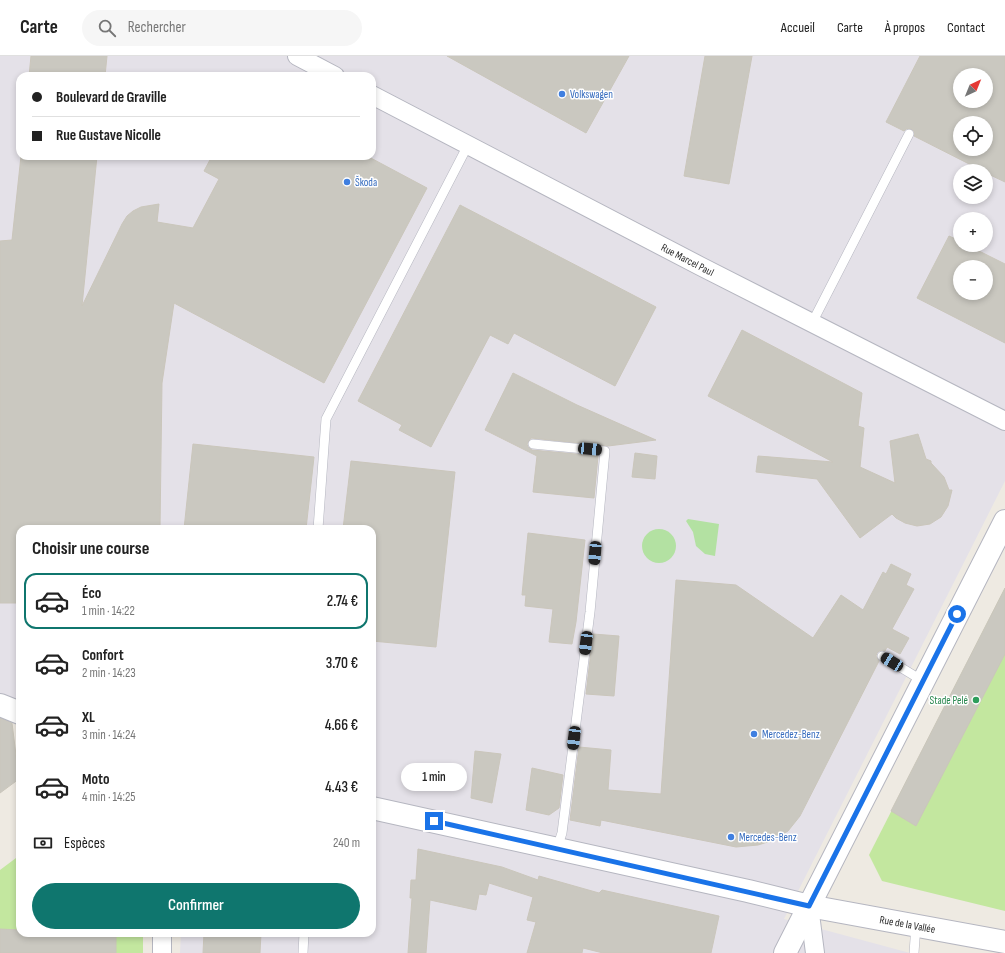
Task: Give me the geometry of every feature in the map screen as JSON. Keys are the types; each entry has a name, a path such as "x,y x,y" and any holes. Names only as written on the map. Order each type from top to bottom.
{"street":[{"path":"297,56 327,72"},
{"name":"Rue Marcel Paul","path":"376,97 812,323 1005,421"},
{"path":"785,953 1005,521"},
{"path":"0,705 16,711"},
{"name":"Rue de la Vallée","path":"376,809 557,848 809,906 1005,942"},
{"path":"809,906 815,953"},
{"path":"162,937 162,953"}],"lane":[{"path":"812,323 909,134"},
{"path":"318,525 326,419 468,145"},
{"path":"533,444 605,451 590,612 562,833 557,848"},
{"path":"882,656 923,681"},
{"path":"914,953 916,925"},
{"path":"303,953 304,937"}],"shaded area":[{"path":"0,56 1005,56 1005,481 784,919 910,953 180,953 181,937 376,937 376,525 16,525 16,722 0,716"}],"green space":[{"path":"688,519 719,524 715,556 705,554 696,546 693,532 686,521"},
{"path":"656,529 662,529 666,530 673,536 676,546 675,553 669,560 662,563 656,563 652,562 645,556 642,549 642,543 643,539 649,532"},
{"name":"Stade Pelé","path":"1005,588 1005,911 882,881 869,855"},
{"path":"16,858 16,937 143,937 143,953 0,953 0,870"}],"building":[{"path":"31,56 107,56 105,72 29,72"},
{"name":"Volkswagen","path":"447,56 629,56 586,133"},
{"path":"705,56 752,56 729,184 684,176"},
{"path":"920,56 1005,56 1005,182 993,176 993,164 969,164 953,156 993,156 993,116 953,116 953,156 914,136 914,131 911,129 906,129 904,131 886,122"},
{"path":"21,160 97,160 82,306 122,224 127,216 133,211 141,207 159,204 157,222 193,228 219,179 204,171 210,160 374,160 427,188 324,383 174,303 162,383 160,525 16,525 16,603 0,603 0,241 12,240"},
{"path":"460,205 656,307 615,386 514,333 508,344 490,335 431,447 399,430 402,425 358,401"},
{"path":"949,236 953,238 953,252 981,252 1005,264 1005,343 917,298"},
{"path":"742,330 862,393 858,426 864,428 860,467 895,483 890,441 918,434 926,459 931,461 931,463 944,477 949,490 952,490 948,506 941,517 930,524 917,526 905,523 892,514 860,538 817,479 756,472 758,456 833,462 708,396"},
{"path":"513,373 577,405 656,440 608,446 531,438 527,444 532,450 598,456 594,498 533,492 537,456 485,430"},
{"path":"193,444 314,457 306,525 184,525"},
{"path":"635,453 657,456 655,479 632,477"},
{"path":"351,461 455,472 436,647 376,641 376,525 343,525"},
{"path":"528,533 585,540 576,622 572,644 549,642 553,609 525,606 526,595 522,595"},
{"name":"Mercedez-Benz","path":"891,564 911,574 906,585 914,589 892,629 909,638 900,654 887,647 885,651 879,651 877,653 876,656 879,661 800,816 788,831 774,840 758,845 736,847 601,820 600,826 570,820 579,747 611,750 608,790 661,794 676,580 736,585 813,638 841,595 863,610 883,572 886,574"},
{"path":"1005,588 1005,654 916,826 891,811"},
{"path":"593,634 619,636 614,696 586,694"},
{"path":"0,718 12,723 16,755 16,781 0,793"},
{"path":"475,751 501,754 492,803 471,798"},
{"path":"532,768 563,775 559,808 549,815 526,810"},
{"path":"418,849 502,867 538,880 539,876 599,893 602,890 719,916 711,953 603,953 583,948 582,953 527,953 536,922 527,920 533,897 489,883 486,895 479,894 476,910 430,900 426,953 408,953 412,898 410,898 411,880 416,880"},
{"path":"0,929 16,930 16,937 116,937 116,953 0,953"},
{"path":"204,937 261,937 260,953 203,953"}],"place":[{"name":"Volkswagen","path":"562,94"},
{"name":"Škoda","path":"347,182"},
{"name":"Stade Pelé","path":"976,700"},
{"name":"Mercedez-Benz","path":"754,734"},
{"name":"Mercedes-Benz","path":"731,837"}],"route":[{"path":"434,821 809,906 957,614"}]}
